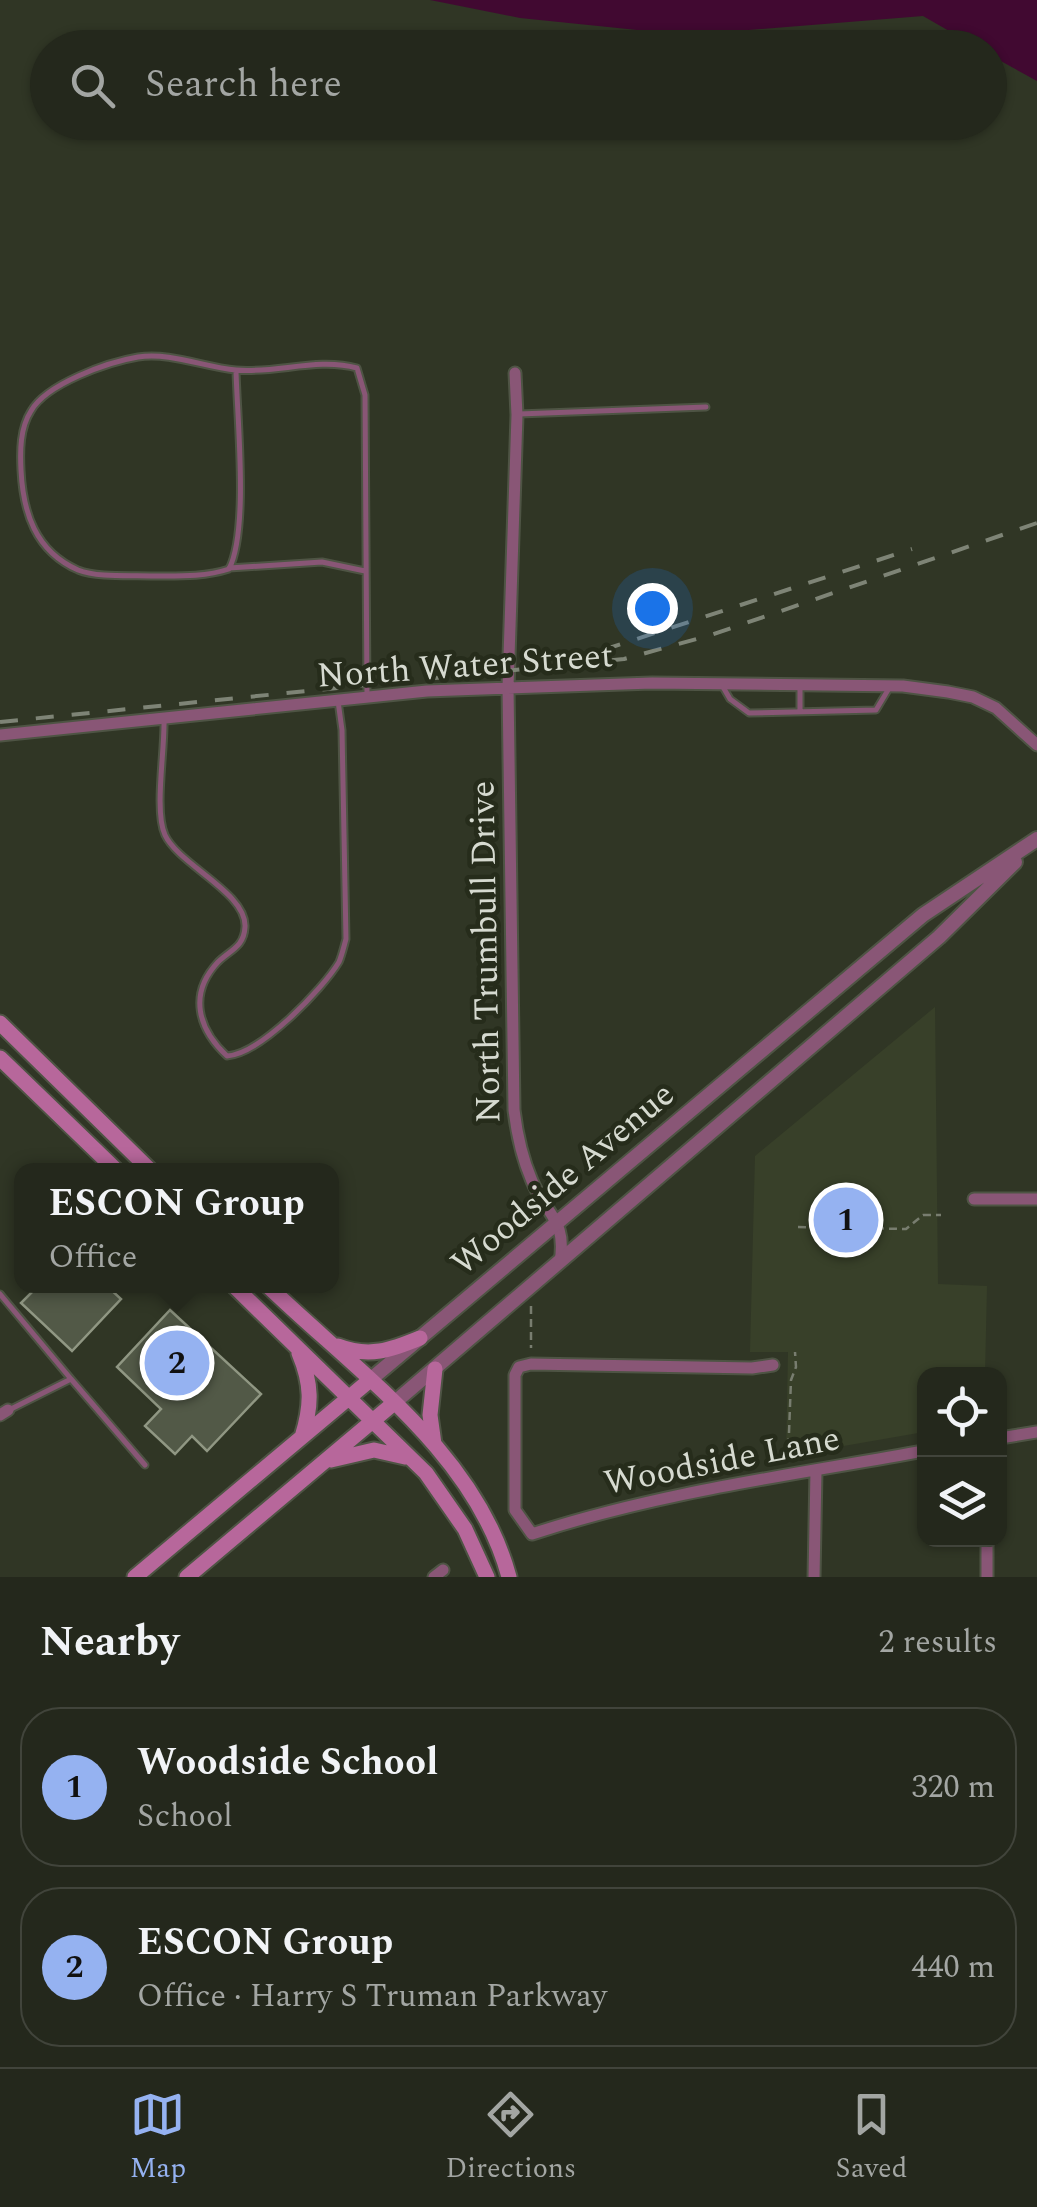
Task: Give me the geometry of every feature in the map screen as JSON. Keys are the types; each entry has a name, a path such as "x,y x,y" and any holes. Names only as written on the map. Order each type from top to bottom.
{"main road":[{"path":"0,1024 143,1163"},
{"path":"0,1058 109,1163"},
{"path":"241,1293 412,1460 454,1510 487,1577"},
{"path":"276,1293 394,1403 435,1448 482,1510 502,1550 509,1577"},
{"path":"329,1342 350,1351 369,1353 387,1352 420,1338"},
{"path":"295,1345 308,1375 311,1396 302,1438"},
{"path":"435,1448 430,1415 436,1368"},
{"name":"Woodside Avenue","path":"135,1577 370,1380"},
{"name":"Woodside Avenue","path":"187,1577 394,1403"},
{"path":"322,1463 374,1450 412,1460"}],"street":[{"name":"North Trumbull Drive","path":"516,373 518,414 508,687 514,1110 519,1147 533,1183 563,1234 560,1264"},
{"name":"North Water Street","path":"0,734 508,687 722,684 890,686 948,692 996,708 1037,745"},
{"name":"Woodside Avenue","path":"370,1380 924,916 1037,840"},
{"name":"Woodside Avenue","path":"394,1403 938,937 1037,840"},
{"path":"974,1198 1037,1200"},
{"name":"Woodside Lane","path":"773,1365 519,1367 515,1375 515,1510 532,1534 631,1504 917,1453"},
{"path":"1007,1437 1037,1432"},
{"path":"814,1577 816,1470"},
{"path":"986,1577 987,1547"}],"lane":[{"path":"365,571 322,562 174,576 80,571 47,550 28,518 23,502 20,445 30,411 51,389 114,362 142,356 205,362 236,370 338,363 357,368 365,395 368,698"},
{"path":"229,568 238,552 240,524 236,370"},
{"path":"518,414 706,406"},
{"path":"722,684 730,700 750,713 876,710 890,686"},
{"path":"800,685 800,712"},
{"path":"164,720 160,799 165,835 223,891 244,918 245,930 239,946 208,976 200,1016 208,1038 227,1056 240,1055 294,1014 339,961 346,940 338,700"},
{"path":"0,1294 146,1465"},
{"path":"4,1412 71,1379"}],"path":[{"path":"798,1226 906,1229 923,1215 941,1215"},
{"path":"531,1306 531,1348"},
{"path":"788,1459 790,1380 796,1367 795,1352"}],"shaded area":[{"path":"430,0 1037,0 1037,81 1007,64 1007,30 947,30 923,16 748,30 637,30 520,18"},
{"path":"935,1007 938,1284 987,1286 985,1367 917,1367 917,1433 786,1456 788,1352 750,1352 755,1156"}],"building":[{"path":"31,1293 115,1293 121,1299 72,1351 21,1303"},
{"path":"170,1310 261,1394 207,1451 192,1436 175,1454 145,1426 161,1409 117,1367"}],"railway":[{"path":"0,722 624,659 711,635 1037,523"},
{"path":"603,650 912,549"}],"place":[{"name":"Woodside School","path":"846,1220"},
{"name":"ESCON Group","path":"177,1363"}]}
